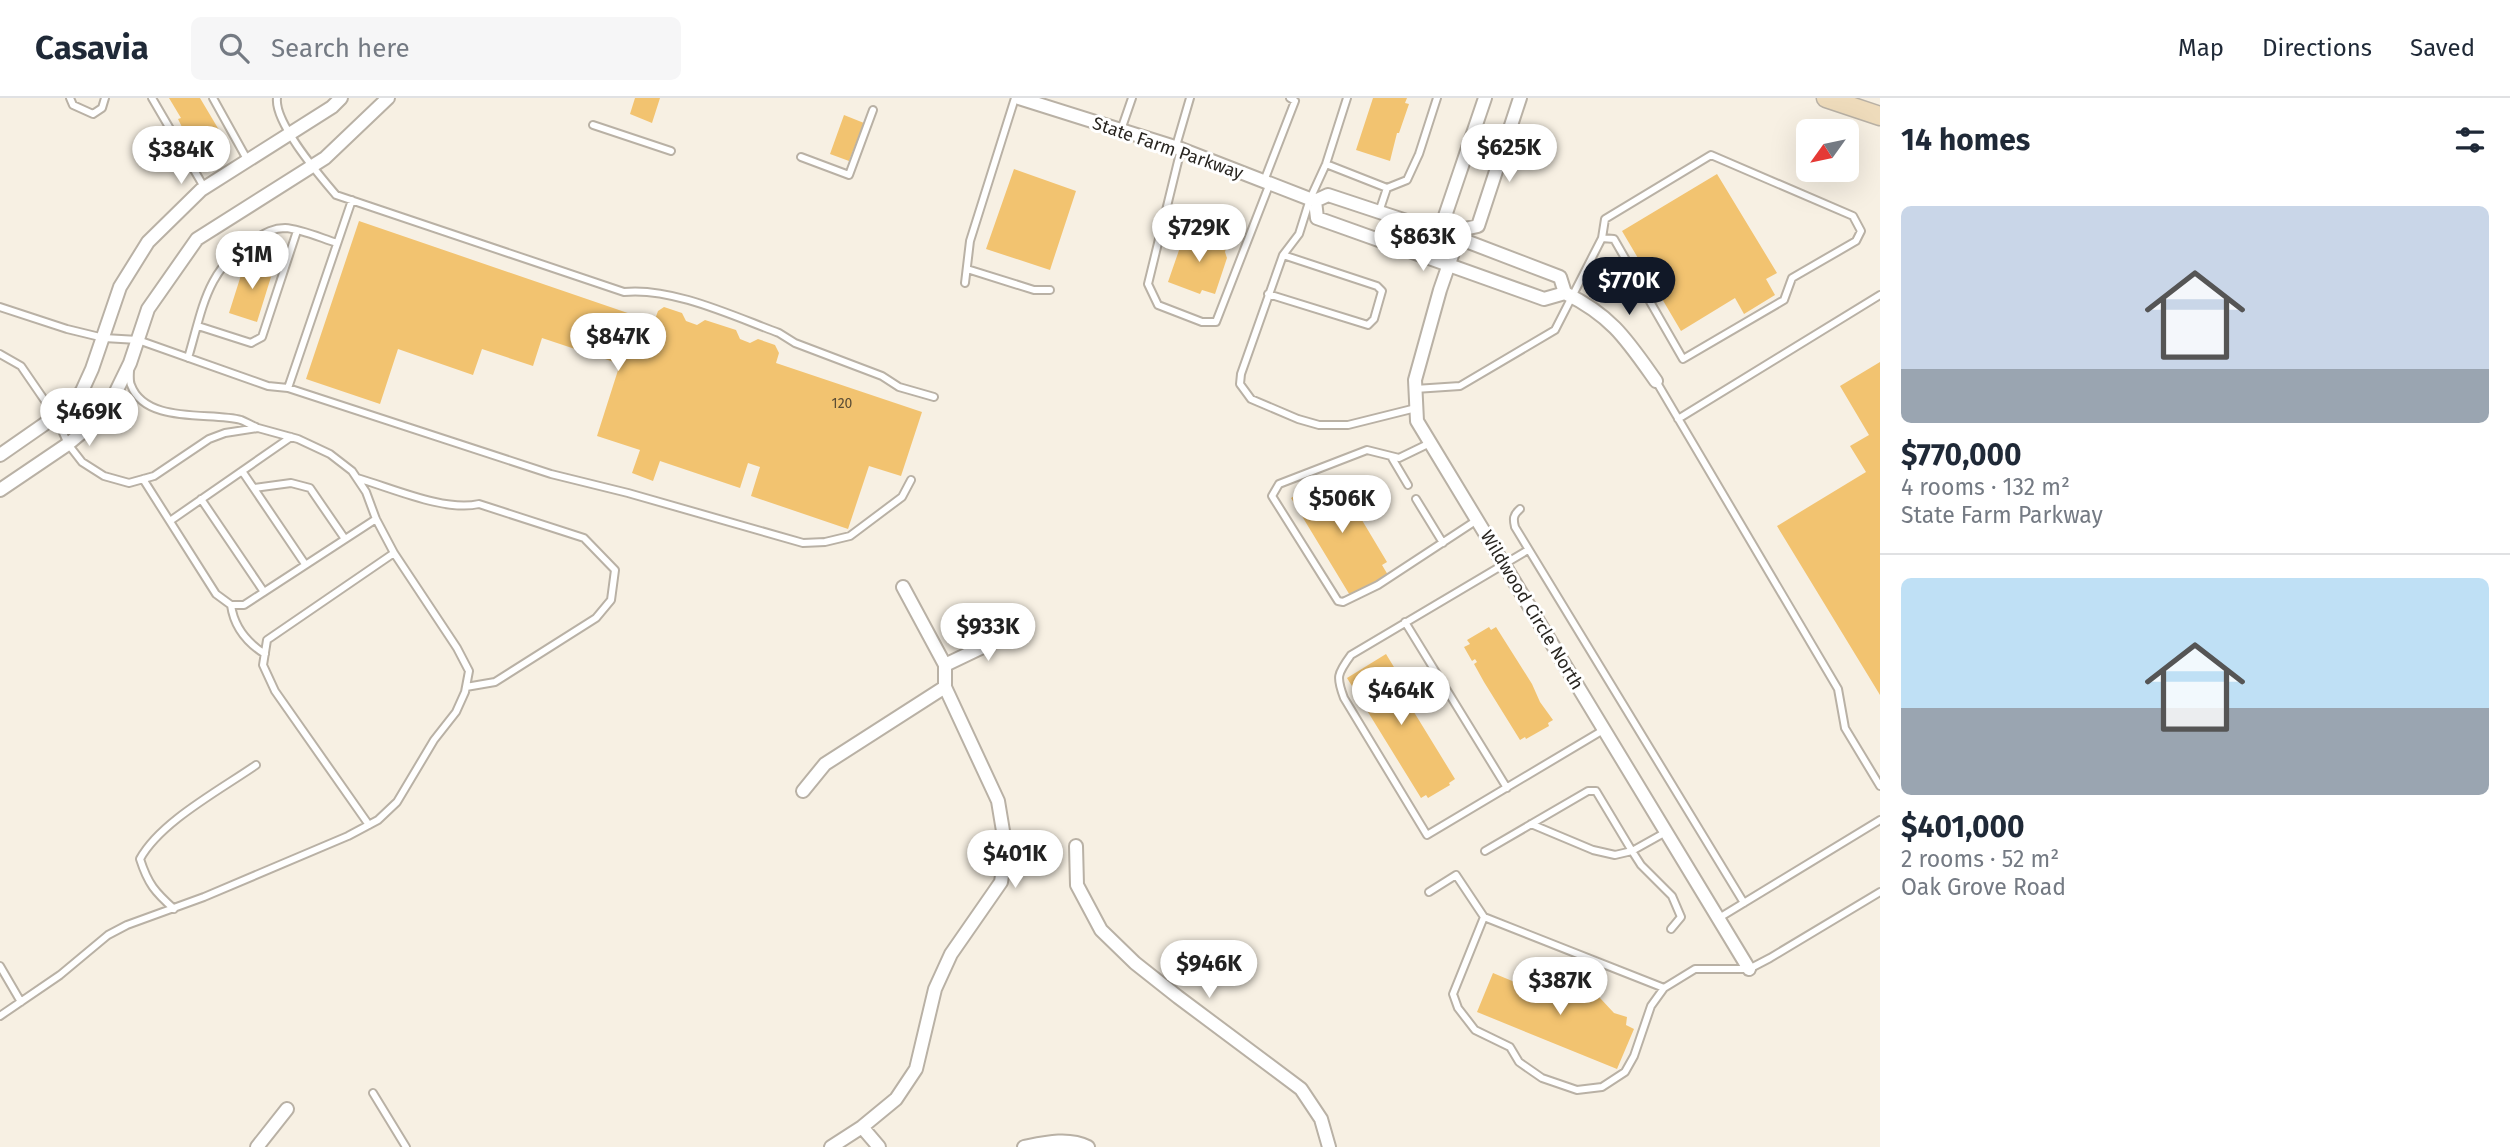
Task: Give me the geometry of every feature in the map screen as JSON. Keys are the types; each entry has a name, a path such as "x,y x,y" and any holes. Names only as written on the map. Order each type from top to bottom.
{"main road":[{"path":"1826,98 1880,116"}],"street":[{"path":"0,455 69,408 82,391 104,338 120,287 148,242 205,188 332,107 341,98"},
{"path":"0,490 68,444 92,424 111,402 130,363 148,309 197,239 325,158 388,98"},
{"name":"State Farm Parkway","path":"1017,98 1178,148 1312,200 1328,195 1459,234 1560,277 1569,295"},
{"path":"1485,98 1445,216 1459,234 1479,226 1520,98"},
{"name":"State Farm Parkway","path":"1312,200 1317,218 1544,299 1569,295 1587,304 1622,333 1656,381"},
{"name":"Wildwood Circle North","path":"1459,234 1415,380 1417,421 1749,969"},
{"path":"831,1147 862,1127 896,1098 916,1069 935,989 951,954 1001,882 1006,849 998,801 945,687 945,665 904,587"},
{"path":"945,665 1016,631"},
{"path":"803,791 825,764 945,687"},
{"path":"1076,846 1077,885 1101,930 1135,963 1178,998 1301,1089 1321,1119 1329,1147"},
{"path":"257,1147 287,1109"},
{"path":"862,1127 879,1147"},
{"path":"1024,1147 1053,1141 1080,1143 1088,1147"}],"lane":[{"path":"70,98 73,105 93,114 102,108 105,98"},
{"path":"152,98 205,188"},
{"path":"213,98 248,161"},
{"path":"277,98 276,108 291,133 312,167 336,195 624,292 641,290 666,293 779,333 796,343 882,376 899,387 934,397"},
{"path":"965,283 970,241 1017,98"},
{"path":"1121,130 1132,98"},
{"path":"1191,98 1148,284 1158,305 1202,322 1216,322 1295,100 1290,98"},
{"path":"1347,98 1326,164 1299,234 1283,255 1268,294 1240,384 1251,399 1319,425 1348,425 1416,407"},
{"path":"1326,164 1387,188 1407,180 1419,154 1437,98"},
{"path":"801,157 849,175 873,110"},
{"path":"593,125 671,151"},
{"path":"1415,389 1460,386 1555,330 1569,295 1602,238 1605,219 1711,155 1853,216 1861,230 1856,241 1792,278 1784,300 1683,359 1614,239 1602,238"},
{"path":"1378,212 1387,188"},
{"path":"288,388 352,200"},
{"path":"188,358 211,282 219,268 239,248 271,229 287,228 337,243"},
{"path":"198,326 251,343 262,337 297,231"},
{"path":"1268,294 1367,325 1374,319 1382,291 1377,286 1283,255"},
{"path":"967,269 1034,290 1050,290"},
{"path":"1678,419 1880,295"},
{"path":"0,307 67,329 104,338 138,341 268,386 288,388 551,474 803,543 825,542 850,536 902,497 911,481"},
{"path":"0,354 21,366 56,417 68,444 82,462 104,476 129,483 154,476 209,439 225,433 258,428"},
{"path":"0,1016 60,975 108,935 127,925 174,909 348,836 378,820 397,802 434,740 456,712 466,687 469,671 457,648 394,553 376,519 366,492 352,471 330,454 291,437 240,420 177,414 155,408 140,399 130,385 130,363"},
{"path":"1656,381 1838,689 1845,729 1880,786"},
{"path":"170,522 291,437"},
{"path":"1431,443 1406,456 1392,458 1367,450 1279,484 1272,496 1338,601 1349,600 1378,585 1477,520"},
{"path":"1392,458 1408,485"},
{"path":"242,471 305,564"},
{"path":"357,478 437,502 465,507 480,503 584,538 615,569 611,600 596,618 495,682 466,687"},
{"path":"143,479 216,594 231,605 244,605 376,519"},
{"path":"254,488 291,483 310,488 345,539"},
{"path":"201,499 264,592"},
{"path":"1416,499 1443,543"},
{"path":"1520,509 1513,520 1528,550 1744,903"},
{"path":"1528,550 1350,655 1339,671 1338,682 1344,698 1427,835 1605,729"},
{"path":"369,825 275,691 263,665 267,640 394,553"},
{"path":"231,605 233,619 248,643 265,654"},
{"path":"1405,622 1507,788"},
{"path":"174,909 153,890 146,880 139,859 149,842 169,825 256,765"},
{"path":"1485,851 1588,791 1596,791 1641,866 1657,878 1672,896 1681,917 1671,929"},
{"path":"1719,918 1880,820"},
{"path":"1531,824 1615,855 1632,850 1666,832"},
{"path":"1429,892 1456,875 1483,918 1664,988"},
{"path":"1483,918 1453,993 1458,1008 1475,1030 1510,1047 1519,1062 1542,1078 1577,1090 1602,1087 1625,1072 1634,1056 1651,1006 1664,988 1695,968 1749,969 1880,892"},
{"path":"0,966 21,1002"},
{"path":"373,1093 406,1147"}],"building":[{"path":"169,98 200,98 219,130 196,144 186,127 183,129 178,119 181,118"},
{"path":"635,98 660,98 652,123 630,114"},
{"path":"1373,98 1407,98 1405,103 1409,104 1397,133 1390,161 1356,150"},
{"path":"844,115 864,123 849,161 830,154"},
{"path":"1014,169 1076,191 1050,270 986,249"},
{"path":"1717,174 1777,273 1766,279 1775,295 1744,314 1735,298 1681,331 1622,231"},
{"path":"359,221 654,322 658,311 664,307 682,313 686,321 697,325 705,320 736,330 740,339 750,343 758,339 775,345 779,353 776,363 922,412 901,476 869,466 848,529 751,496 760,467 748,463 740,488 660,461 653,481 632,473 640,450 597,436 620,364 542,338 533,366 482,349 473,375 398,349 380,404 306,379"},
{"path":"1186,230 1227,245 1227,258 1215,294 1202,290 1200,294 1168,282"},
{"path":"254,258 275,264 257,322 229,313 242,272 249,275"},
{"path":"1880,362 1880,695 1777,526 1866,472 1850,446 1869,435 1840,386"},
{"path":"1329,476 1333,483 1338,480 1387,562 1382,565 1388,575 1351,597 1291,498"},
{"path":"1489,627 1491,630 1496,627 1553,720 1548,723 1549,726 1526,739 1525,737 1520,740 1474,664 1477,662 1475,659 1472,661 1464,647 1470,644 1467,640"},
{"path":"1386,654 1400,677 1385,686 1387,689 1393,689 1398,686 1455,779 1428,798 1426,795 1421,798 1347,678"},
{"path":"1493,973 1542,989 1565,984 1579,987 1600,998 1614,1013 1627,1017 1626,1025 1634,1029 1617,1069 1477,1012"}]}
